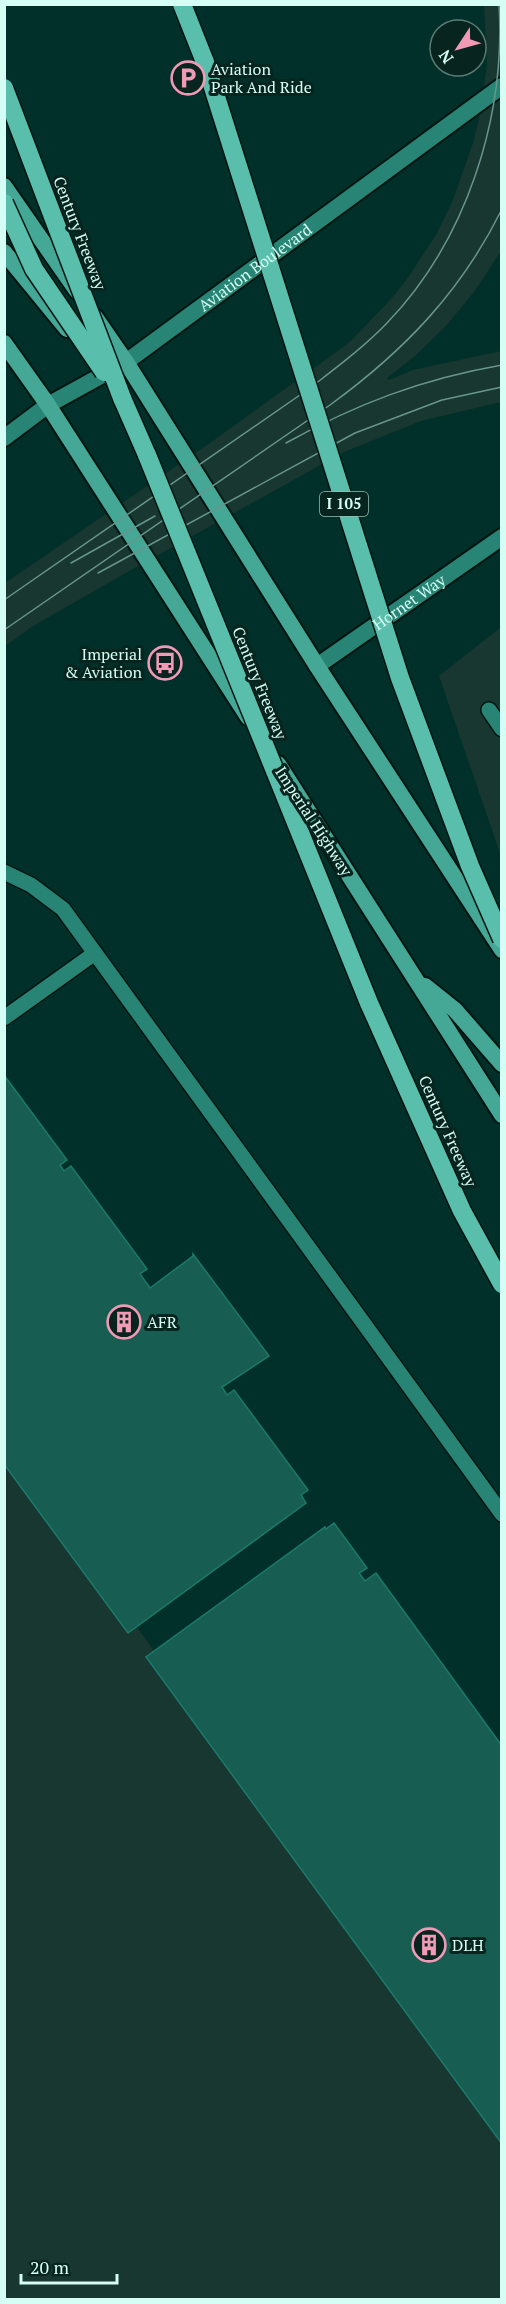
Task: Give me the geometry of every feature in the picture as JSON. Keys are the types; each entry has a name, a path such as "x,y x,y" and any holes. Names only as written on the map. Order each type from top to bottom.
{"highway":[{"name":"I 105","path":"182,4 205,62 400,678 470,866 501,939"},
{"path":"191,4 205,62"},
{"name":"Century Freeway","path":"4,88 122,398 369,1003 462,1210 501,1284"},
{"path":"4,202 34,269 122,398"}],"main road":[{"name":"Aviation Boulevard","path":"4,438 48,405 126,362 501,86"},
{"path":"4,186 126,362 317,666 501,950"},
{"path":"4,252 80,345 126,362"},
{"name":"Imperial Highway","path":"4,343 48,405 501,1115"},
{"name":"Hornet Way","path":"317,666 501,537"},
{"path":"415,978 455,1010 501,1064"}],"lane":[{"path":"489,710 501,729"},
{"path":"4,872 31,885 63,909 501,1514"},
{"path":"4,1018 95,953"}],"shaded area":[{"path":"484,5 501,5 501,251 474,292 446,326 415,356 387,378 389,380 413,370 501,351 501,402 421,421 344,452 33,626 5,646 5,583 210,443 350,342 407,279 436,235 453,200 473,143 485,78 488,78 488,18 485,18"},
{"path":"501,627 501,856 439,676"},
{"path":"4,1444 501,2129 501,2299 5,2299"}],"building":[{"name":"AFR","path":"4,1075 67,1160 60,1165 64,1171 71,1166 147,1269 140,1274 150,1288 193,1254 269,1356 222,1387 227,1395 234,1390 308,1490 301,1495 306,1503 128,1633 4,1464"},
{"name":"DLH","path":"334,1523 367,1568 359,1573 365,1581 376,1573 502,1746 502,2144 146,1657 325,1527 326,1529"}],"tram line":[{"path":"4,600 310,388 369,340 415,290 439,255 459,216 475,176 496,90 499,4"},
{"path":"4,630 330,405 382,363 406,341 449,293 486,239 502,209"},
{"path":"286,443 338,416 390,395 444,378 502,365"},
{"path":"98,573 355,433 442,400 502,387"},
{"path":"71,563 155,516"}],"place":[{"name":"Aviation Park And Ride","path":"188,78"},
{"name":"Imperial & Aviation","path":"165,663"},
{"name":"AFR","path":"124,1322"},
{"name":"DLH","path":"429,1945"}]}
